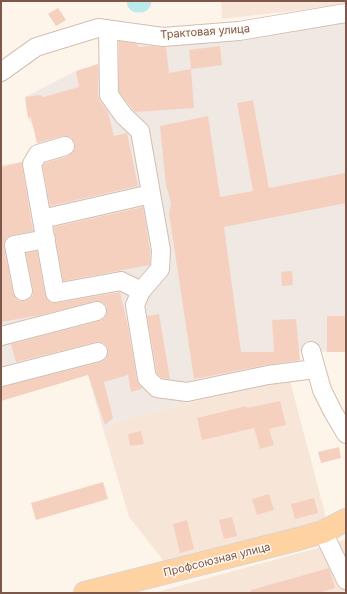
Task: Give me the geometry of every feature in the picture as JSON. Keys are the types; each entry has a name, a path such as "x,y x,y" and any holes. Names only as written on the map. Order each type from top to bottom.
{"main road":[{"name":"Профсоюзная улица","path":"85,593 118,589 323,532 346,520"}],"street":[{"name":"Трактовая улица","path":"1,72 36,47 98,28 162,36 216,33 238,31 346,13"},
{"path":"108,29 109,94 124,116 140,131 161,250 160,269 141,291 135,305 147,378 157,388 187,392 268,375 316,369"},
{"path":"65,146 38,154 32,164 56,293 121,281 141,291"},
{"path":"42,219 151,194"},
{"path":"23,291 14,245 46,239"},
{"path":"1,336 97,311"},
{"path":"311,351 322,390 346,434"},
{"path":"1,377 98,352"},
{"path":"323,532 346,580"}],"shaded area":[{"path":"221,1 346,1 346,3 302,10 222,19"},
{"path":"346,20 346,352 298,351 300,363 289,377 115,422 104,432 88,375 1,401 1,165 22,162 38,146 33,127 28,118 25,97 76,71 98,65 114,42","holes":["253,100 269,188 237,103"]},
{"path":"289,377 327,521 170,569 129,517 104,432 115,422"},
{"path":"346,539 346,593 153,593 325,546"}],"building":[{"path":"58,8 66,20 56,26 48,14"},
{"path":"119,41 138,44 138,47 166,47 169,73 191,69 194,108 135,112 119,92"},
{"path":"220,46 222,65 191,69 189,50"},
{"path":"98,64 98,95 100,101 108,112 114,136 127,133 138,186 50,206 43,166 45,163 68,156 75,149 75,143 72,138 62,136 37,143 31,117 28,118 25,97 40,95 43,97 79,87 76,71"},
{"path":"253,100 269,188 346,173 346,203 224,227 241,352 274,352 272,320 296,319 300,360 194,379 169,213 171,203 166,185 160,126 208,116 220,197 253,191 237,103"},
{"path":"22,162 33,231 12,235 7,237 4,242 15,298 19,301 25,301 30,299 33,295 26,253 37,251 45,295 51,303 120,292 128,327 137,380 142,389 131,392 128,375 104,382 113,418 105,425 88,375 1,401 1,387 101,362 106,359 108,354 106,345 101,342 96,342 16,362 11,344 100,321 105,318 107,313 107,308 104,303 95,301 41,315 1,322 1,167"},
{"path":"143,207 150,251 150,265 63,281 54,227"},
{"path":"292,271 293,285 282,286 281,272"},
{"path":"159,314 170,379 162,378 157,373 147,316"},
{"path":"327,316 346,316 346,352 327,352"},
{"path":"280,401 286,425 269,429 274,445 260,449 254,428 202,440 197,418 246,406 247,408"},
{"path":"141,431 144,444 130,446 128,434"},
{"path":"339,447 341,458 321,463 318,452"},
{"path":"103,482 108,499 36,520 31,503"},
{"path":"269,494 274,510 257,515 252,499"},
{"path":"314,498 318,513 295,519 291,504"},
{"path":"232,517 237,536 224,539 219,520"},
{"path":"187,520 194,549 180,553 173,524"},
{"path":"329,568 335,588 318,593 251,593 251,590"}]}
